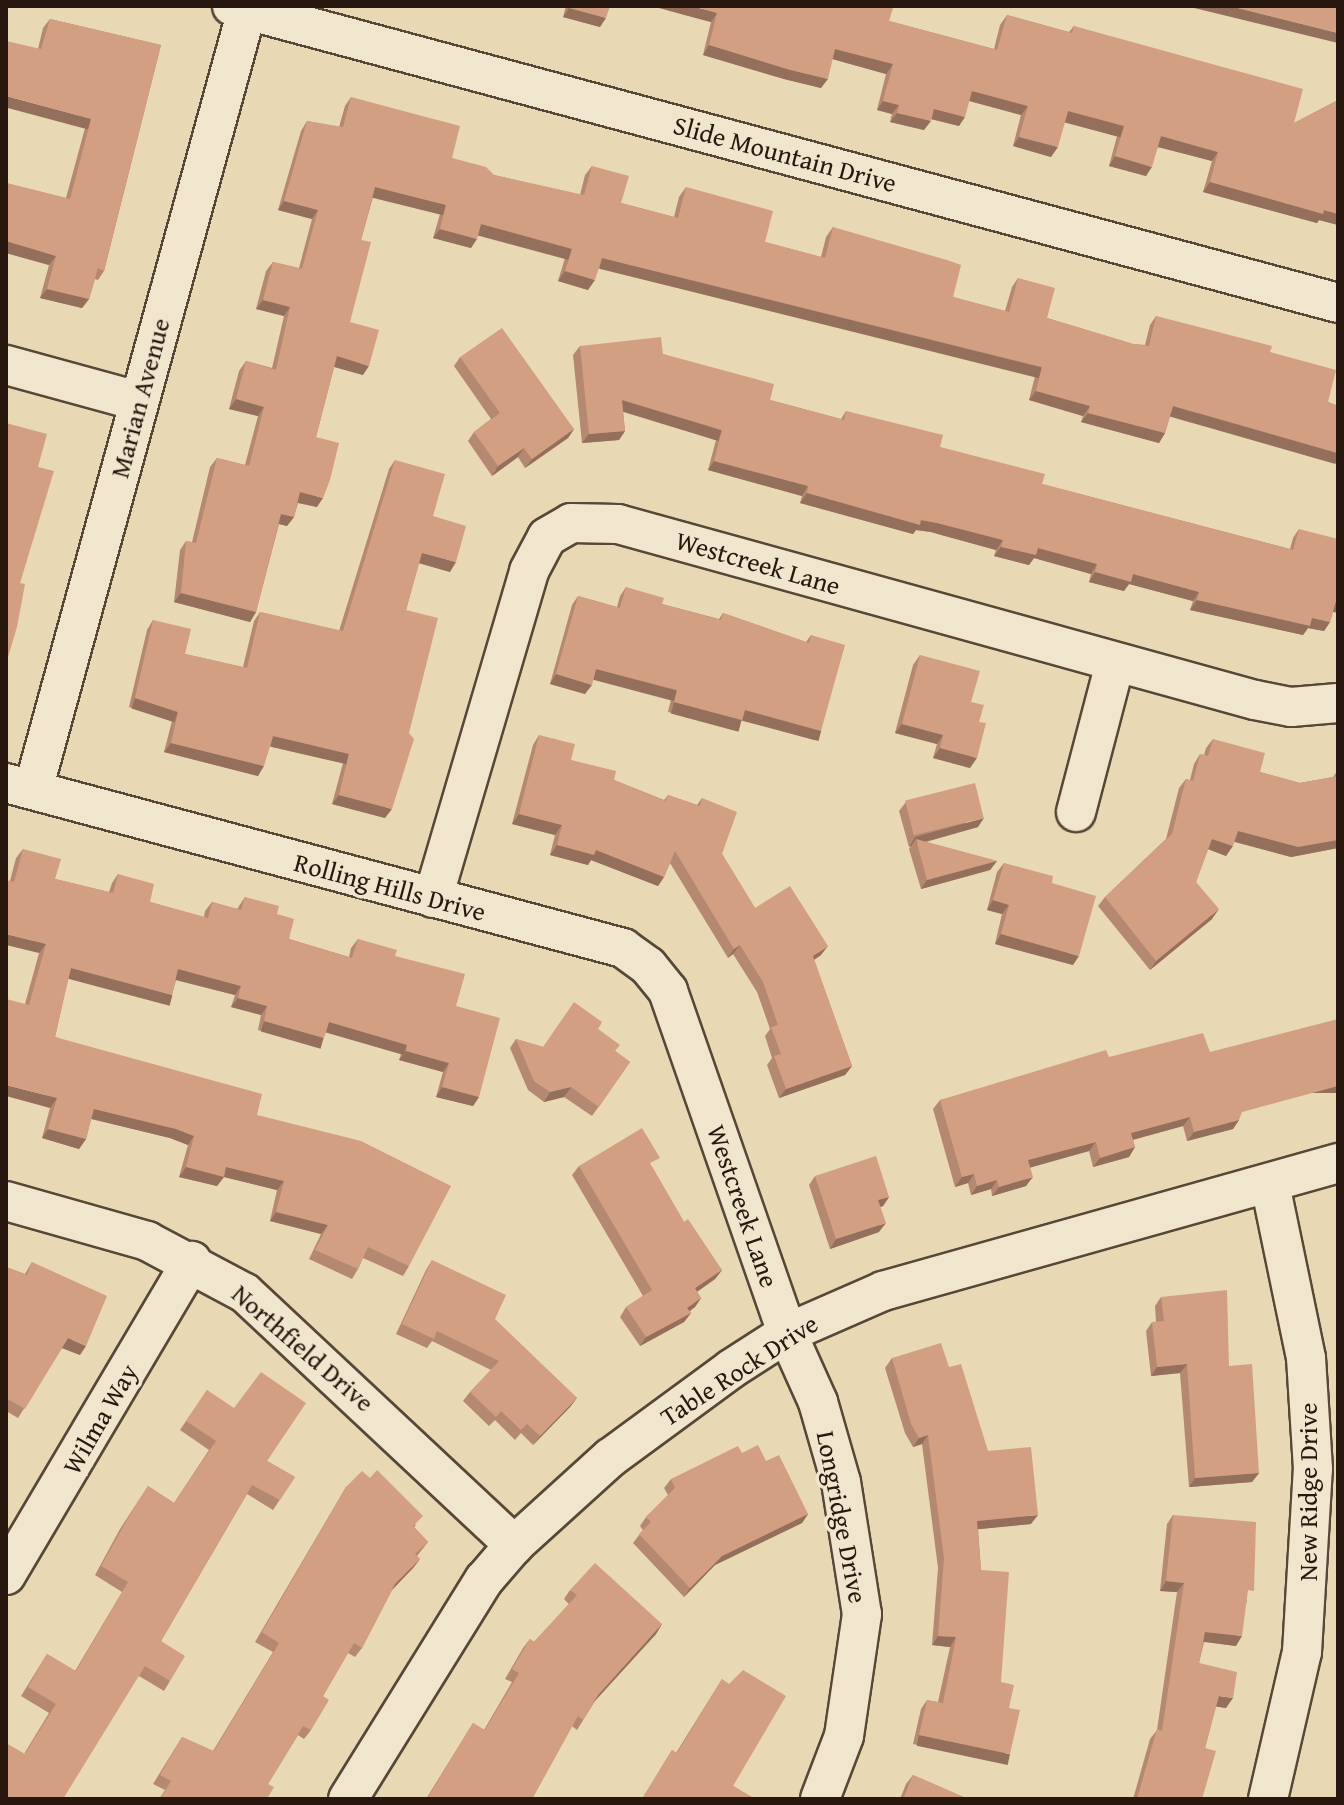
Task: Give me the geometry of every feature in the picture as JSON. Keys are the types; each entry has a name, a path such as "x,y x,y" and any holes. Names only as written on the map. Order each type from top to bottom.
{"street":[{"name":"Slide Mountain Drive","path":"242,7 1338,303"},
{"name":"Marian Avenue","path":"19,786 138,401 242,7"},
{"path":"6,365 138,401"},
{"name":"Westcreek Lane","path":"433,898 529,571 547,537 571,523 618,524 1115,663 1291,707 1338,703"},
{"path":"1076,812 1115,663"},
{"name":"Rolling Hills Drive","path":"19,786 623,948 648,966 668,991 699,1079"},
{"name":"Westcreek Lane","path":"699,1079 787,1333"},
{"name":"Table Rock Drive","path":"348,1799 484,1580 514,1545 610,1458 787,1333 939,1272 1338,1163"},
{"name":"New Ridge Drive","path":"1268,1799 1302,1652 1313,1469 1306,1358 1270,1184"},
{"name":"Northfield Drive","path":"6,1201 103,1227 192,1261 256,1303 514,1545"},
{"name":"Wilma Way","path":"6,1575 192,1261"},
{"name":"Longridge Drive","path":"787,1333 818,1402 841,1482 862,1614 844,1736 820,1799"}],"building":[{"path":"570,6 610,6 606,18"},
{"path":"692,6 887,6 893,8 889,21 997,50 1007,15 1072,33 1074,26 1303,89 1294,123 1338,100 1338,214 1324,210 1323,214 1210,182 1218,152 1161,136 1152,167 1115,156 1124,126 1068,111 1058,147 1019,137 1028,106 972,91 965,117 934,109 931,121 897,113 899,105 883,101 893,64 835,49 828,79 790,70 709,45 717,13"},
{"path":"1230,6 1338,6 1338,33"},
{"path":"50,19 161,45 104,271 98,268 89,299 47,289 56,256 6,241 6,183 70,199 91,119 6,96 6,41 41,49"},
{"path":"351,97 460,126 452,158 486,167 494,175 584,195 592,166 629,176 621,203 678,218 686,187 773,211 765,242 825,258 833,227 947,260 961,265 953,297 1009,312 1018,278 1055,288 1047,318 1133,344 1149,346 1156,316 1272,346 1270,352 1336,370 1328,402 1338,406 1338,453 1173,406 1165,433 1088,413 1090,406 1036,391 1042,367 602,258 595,280 565,271 572,249 481,224 477,239 440,229 446,205 375,187 361,240 371,242 350,322 379,330 369,366 337,356 316,437 339,443 323,498 300,492 294,517 281,514 256,612 181,593 186,541 196,543 217,458 249,466 264,407 236,399 246,361 276,370 290,307 263,300 273,262 302,269 318,210 284,201 307,121 343,127"},
{"path":"502,328 574,429 532,459 524,448 498,466 474,432 500,413 460,357"},
{"path":"661,337 663,354 774,384 770,400 844,420 846,411 943,435 940,447 1045,474 1042,484 1293,550 1299,529 1338,539 1338,602 1330,622 1312,618 1310,626 1197,600 1199,592 1133,574 1131,582 1095,572 1097,564 1038,548 1036,555 1001,547 1003,540 921,520 920,525 807,493 808,486 714,461 722,430 622,400 625,431 589,434 580,346"},
{"path":"6,423 47,434 38,467 54,471 20,583 25,584 6,664"},
{"path":"395,460 445,474 433,516 466,526 456,562 422,553 406,610 438,618 409,733 414,739 392,809 339,795 349,754 273,736 264,766 171,743 178,712 135,698 153,620 191,629 185,654 247,668 260,612 343,631"},
{"path":"626,587 664,598 662,604 721,620 723,613 809,643 811,635 845,645 821,731 745,710 742,720 674,702 677,690 596,669 592,685 556,674 578,596 620,608"},
{"path":"920,655 980,671 971,702 984,705 979,722 986,723 977,758 940,748 943,735 902,724"},
{"path":"539,735 575,744 571,760 616,771 614,780 665,801 668,795 700,806 702,798 737,812 722,854 755,908 790,886 828,946 813,956 852,1066 786,1089 774,1056 781,1054 771,1027 778,1025 763,982 740,945 734,949 675,851 664,877 596,850 594,855 557,845 562,825 519,814"},
{"path":"1213,739 1265,753 1260,772 1300,783 1338,776 1338,840 1298,847 1238,831 1233,846 1212,839 1196,882 1219,909 1156,961 1105,897 1172,834 1186,779 1193,781 1200,754 1208,756"},
{"path":"975,783 984,818 914,835 905,800"},
{"path":"916,839 997,861 927,880"},
{"path":"23,849 61,859 55,879 113,893 118,874 154,884 150,902 208,918 212,902 241,910 245,897 279,906 277,914 294,919 289,939 352,958 358,939 397,950 395,956 465,974 456,1006 500,1018 479,1097 442,1087 449,1063 406,1051 407,1045 329,1022 324,1038 264,1021 267,1006 238,998 241,986 178,969 172,995 71,968 55,1037 262,1094 257,1115 361,1141 451,1186 409,1266 368,1247 358,1269 315,1250 328,1225 276,1212 284,1181 226,1167 224,1177 186,1167 194,1136 94,1109 86,1139 48,1129 57,1098 6,1085 6,999 29,1005 46,944 6,934 6,880 14,882"},
{"path":"1004,863 1053,876 1052,883 1096,896 1079,956 1001,934 1009,905 993,900"},
{"path":"574,1002 602,1022 598,1029 620,1045 615,1051 630,1062 599,1107 571,1087 550,1092 534,1081 516,1039 543,1047"},
{"path":"1338,1019 1338,1086 1242,1112 1239,1120 1194,1132 1190,1117 1131,1133 1135,1147 1100,1158 1096,1142 1028,1160 1033,1177 999,1187 997,1180 977,1186 974,1174 962,1177 940,1100 1106,1050 1109,1057 1203,1033 1210,1052"},
{"path":"642,1128 660,1158 650,1163 684,1222 688,1219 722,1270 695,1288 701,1298 687,1308 691,1313 646,1337 626,1307 652,1290 579,1166"},
{"path":"876,1156 889,1197 878,1200 886,1223 836,1239 815,1176"},
{"path":"432,1260 506,1295 495,1319 577,1398 540,1436 527,1424 521,1430 501,1411 496,1417 470,1392 499,1361 437,1331 434,1339 402,1324"},
{"path":"32,1262 107,1296 86,1346 68,1338 25,1409 6,1398 6,1267 27,1275"},
{"path":"1227,1290 1229,1366 1252,1364 1259,1473 1195,1478 1187,1364 1157,1367 1152,1322 1164,1321 1161,1297"},
{"path":"941,1343 949,1367 961,1364 988,1451 1031,1447 1038,1515 977,1521 981,1570 1009,1572 1001,1682 1014,1685 1009,1708 1020,1710 1010,1754 919,1735 927,1700 943,1703 956,1637 938,1636 944,1558 928,1435 919,1438 911,1424 892,1358"},
{"path":"261,1372 306,1403 267,1461 295,1477 280,1500 252,1485 161,1641 185,1656 170,1681 145,1666 63,1799 6,1799 6,1743 25,1754 56,1704 28,1687 47,1654 76,1671 128,1582 101,1566 127,1520 148,1486 174,1503 216,1441 186,1421 207,1390 234,1408"},
{"path":"758,1445 766,1461 779,1455 808,1514 722,1556 690,1588 639,1534 651,1522 646,1517 675,1488 671,1479 738,1446 742,1453"},
{"path":"377,1470 423,1516 413,1526 428,1542 415,1554 420,1559 395,1584 362,1648 354,1643 323,1696 329,1700 311,1730 303,1726 268,1784 274,1787 267,1799 160,1799 171,1781 160,1775 182,1737 214,1751 279,1643 262,1632 346,1487 362,1471 370,1478"},
{"path":"1173,1515 1256,1522 1254,1591 1248,1590 1242,1636 1205,1632 1199,1663 1237,1672 1233,1698 1219,1696 1205,1748 1216,1751 1202,1799 1137,1799 1157,1729 1162,1731 1184,1583 1166,1581"},
{"path":"595,1563 662,1624 598,1695 583,1720 578,1716 532,1799 427,1799 473,1723 485,1730 519,1673 512,1669 530,1639 534,1642 577,1595 570,1590"},
{"path":"743,1670 786,1696 733,1786 755,1799 642,1799 672,1750 677,1753 722,1679 729,1684"},
{"path":"913,1775 968,1799 903,1799"}]}
